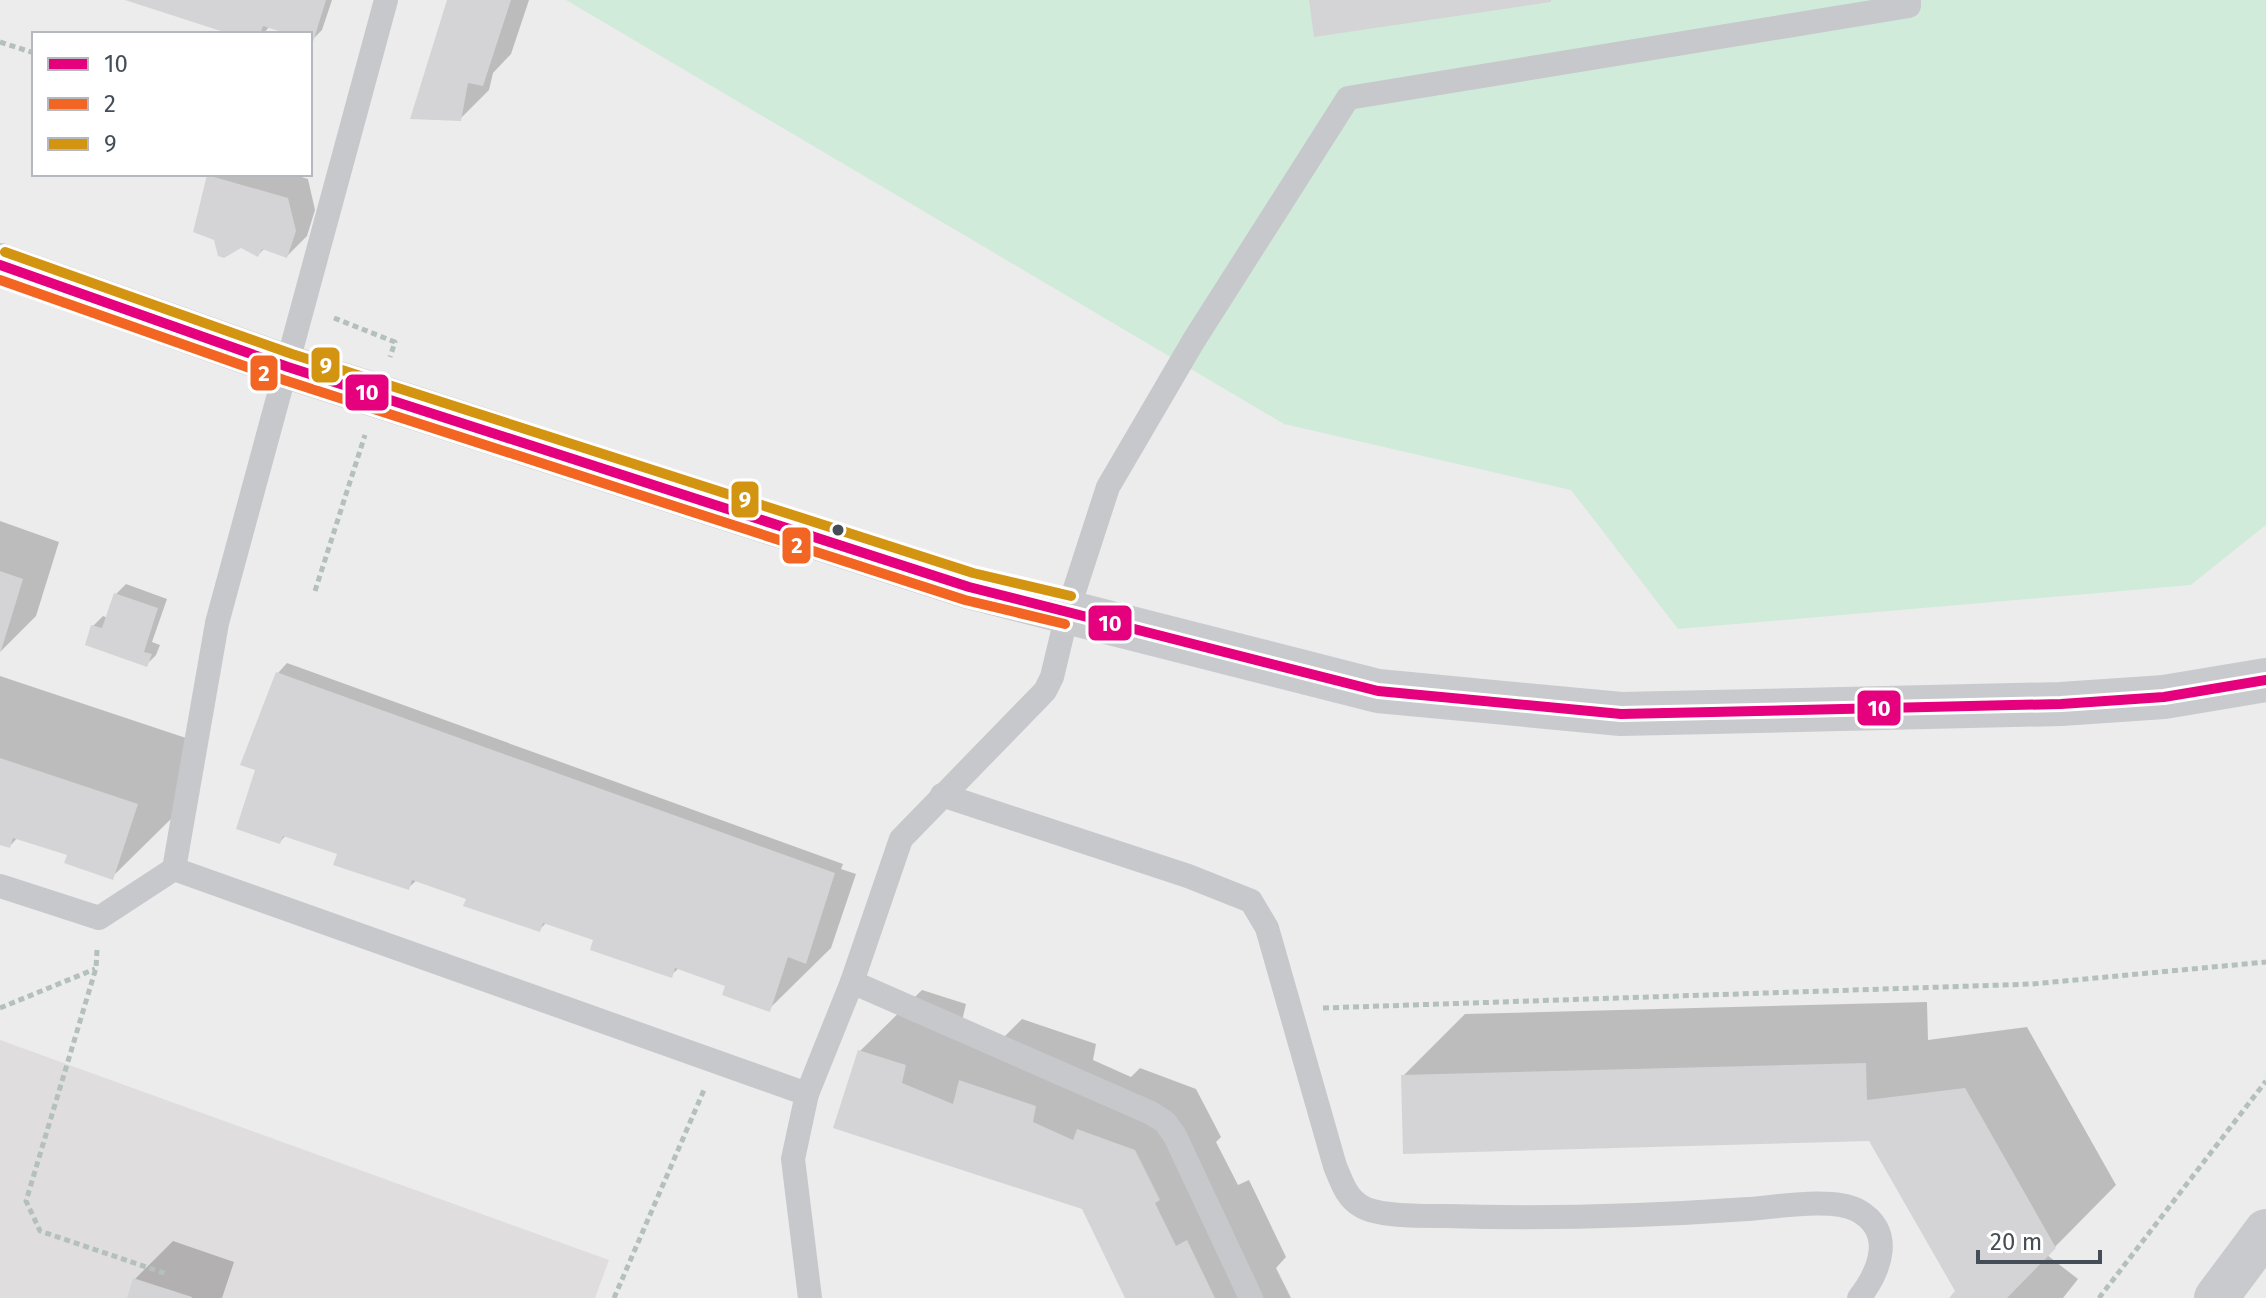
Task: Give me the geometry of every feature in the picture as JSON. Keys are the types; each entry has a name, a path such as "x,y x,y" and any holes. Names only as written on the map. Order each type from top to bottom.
{"main road":[{"path":"0,265 288,367 969,587 1378,691 1621,714 2061,704 2164,697 2266,680"},
{"path":"2216,1298 2266,1231"}],"lane":[{"path":"0,886 99,918 174,869 217,623 386,0"},
{"path":"810,1298 793,1159 807,1094 852,982 901,839 1045,691 1052,677 1068,610 1108,487 1194,340 1348,98 1909,6 1909,0"},
{"path":"942,795 1188,876 1251,901 1267,928 1335,1166 1347,1193 1361,1207 1399,1215 1481,1217 1705,1212 1822,1204 1845,1206 1858,1210 1869,1221 1881,1245 1881,1259 1859,1298"},
{"path":"174,869 807,1094"},
{"path":"852,982 1151,1113 1165,1122 1175,1136 1251,1298"}],"path":[{"path":"0,42 32,52"},
{"path":"99,918 96,968 26,1201 40,1231 167,1274"},
{"path":"1290,1009 2032,984 2266,962"},
{"path":"0,1008 96,968"},
{"path":"614,1298 716,1062"},
{"path":"2099,1298 2266,1081"}],"shaded area":[{"path":"0,1040 609,1260 595,1298 0,1298"}],"green space":[{"path":"566,0 2266,0 2266,525 2191,585 1678,629 1571,490 1284,424"}],"building":[{"path":"125,0 326,0 313,42 312,32 282,32 263,26 261,32 224,32"},
{"path":"447,0 511,0 483,86 468,83 461,121 410,119"},
{"path":"1309,0 1551,0 1551,2 1314,37"},
{"path":"207,176 288,198 296,231 287,258 262,249 258,257 241,248 224,258 218,256 214,240 193,232"},
{"path":"0,571 23,579 1,651 0,651"},
{"path":"114,593 158,608 144,652 152,654 147,667 85,645 91,625 102,628"},
{"path":"276,672 835,873 806,964 788,957 770,1012 722,995 725,986 675,968 672,978 590,950 593,940 543,923 540,932 463,906 466,899 412,880 409,890 333,865 337,854 283,836 280,844 236,829 255,770 240,765"},
{"path":"0,758 138,804 113,880 64,863 67,855 13,838 10,848 0,845"},
{"path":"858,1050 906,1065 902,1083 953,1104 959,1080 1036,1106 1033,1122 1073,1140 1077,1129 1135,1150 1160,1200 1155,1203 1176,1246 1187,1240 1215,1298 1125,1298 1082,1209 833,1128"},
{"path":"1866,1063 1867,1100 1965,1088 2056,1248 2007,1298 1949,1298 1955,1291 1869,1141 1403,1154 1401,1075"},
{"path":"133,1278 192,1297 192,1298 127,1298"}],"transit line":[{"name":"9","path":"5,252 292,354 973,573 1071,596"},
{"name":"10","path":"0,265 288,367 969,587 1378,691 1621,714 2061,704 2164,697 2266,680"},
{"name":"2","path":"0,280 284,380 965,600 1065,624"}]}
